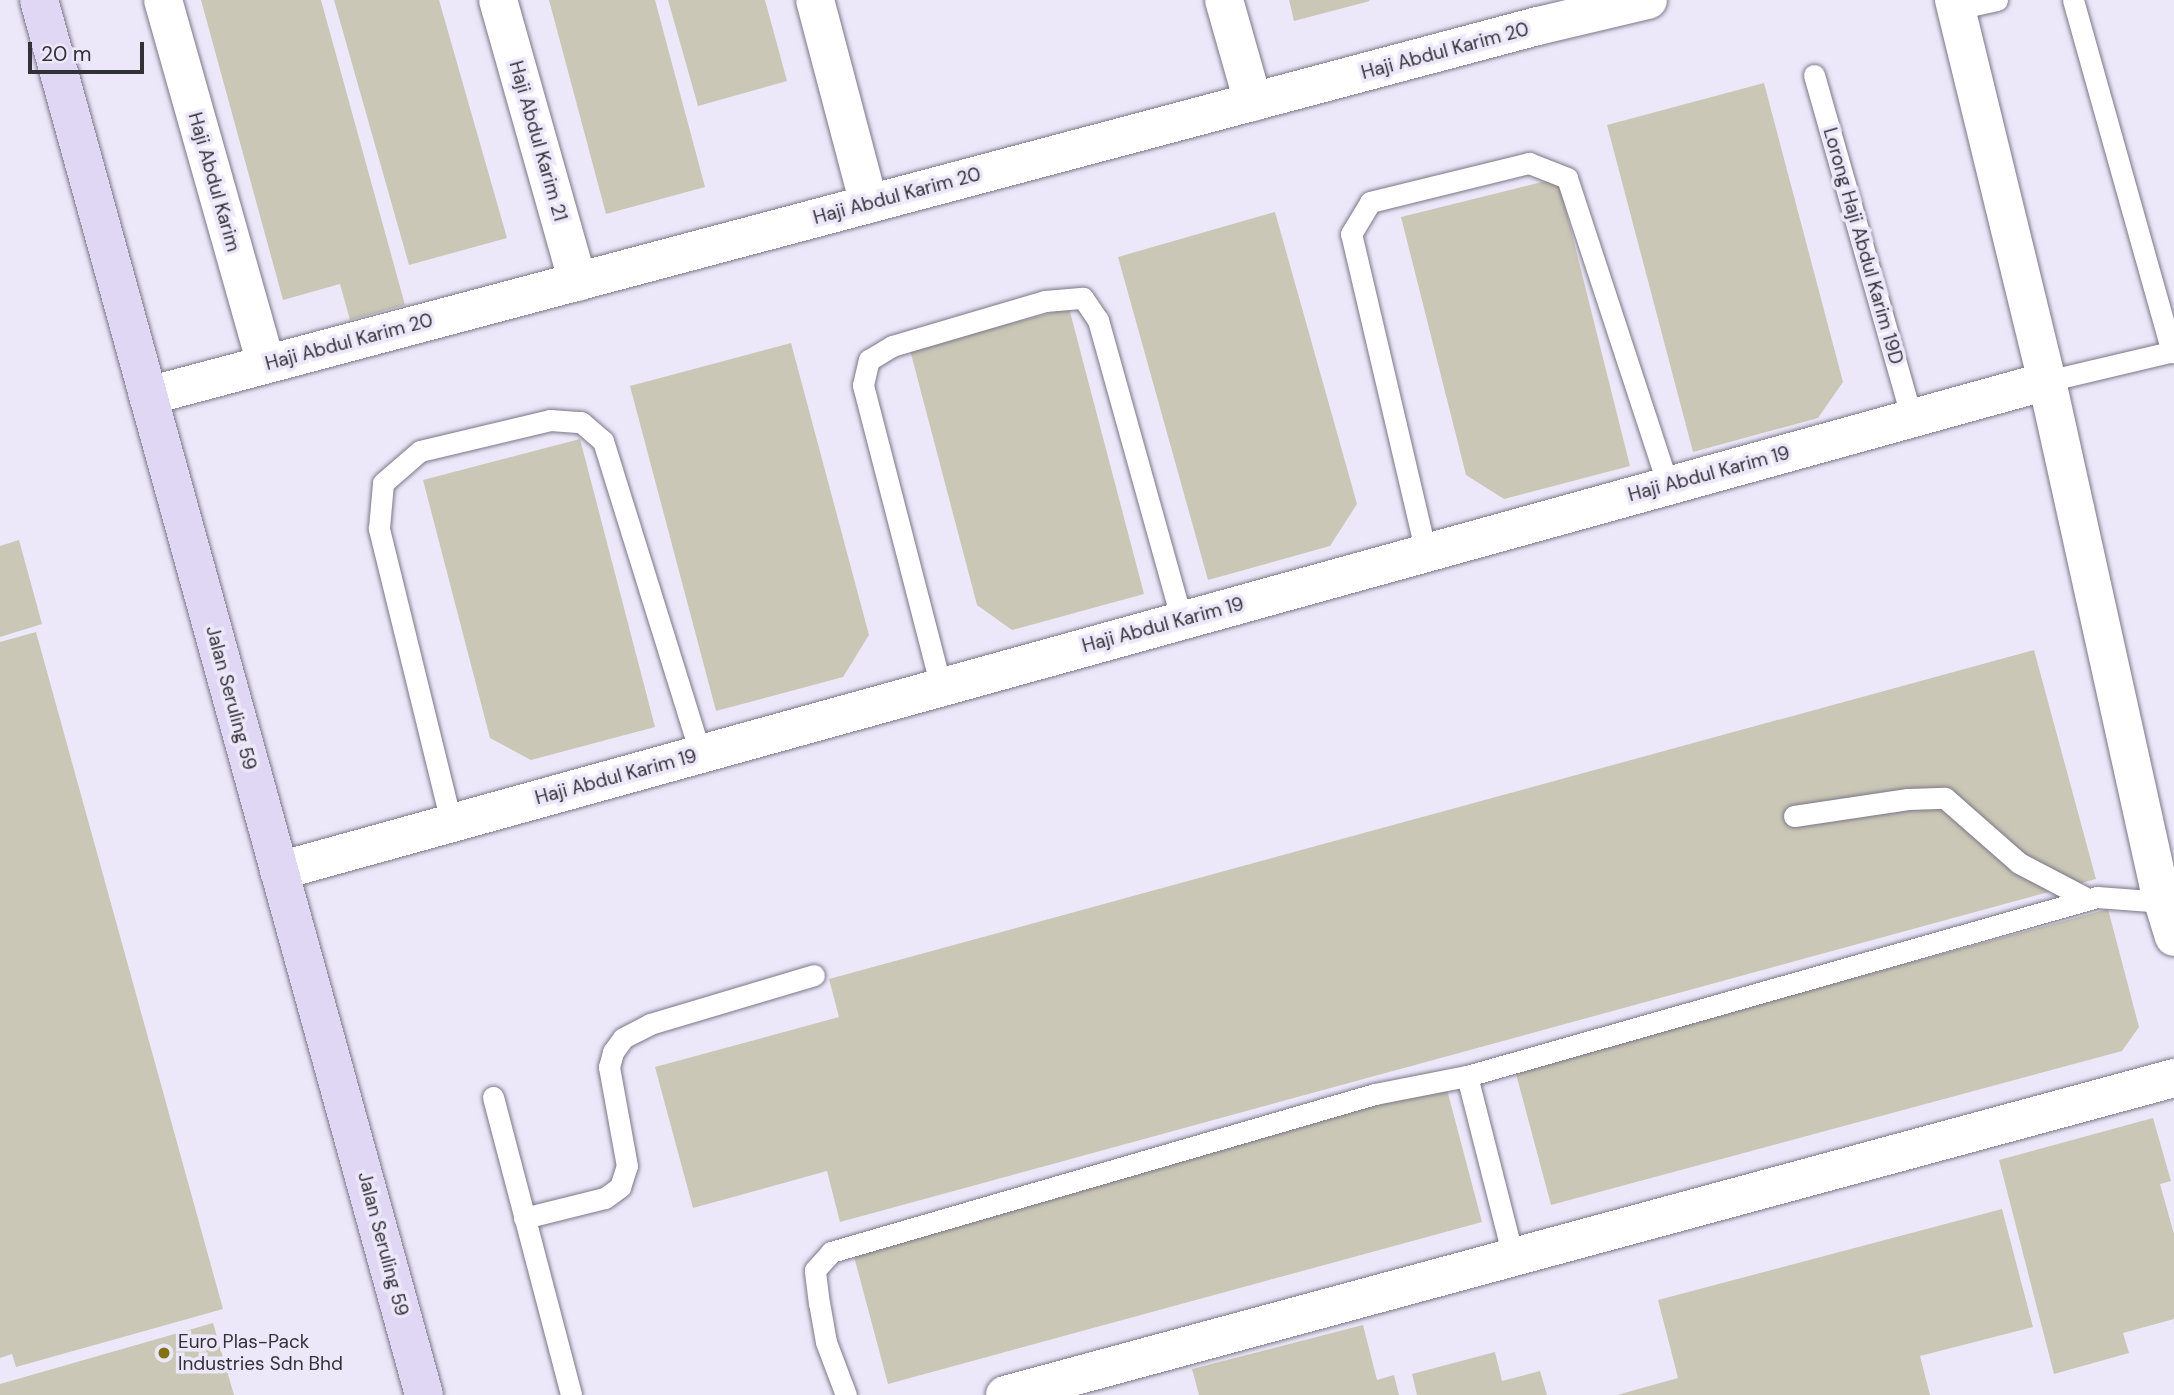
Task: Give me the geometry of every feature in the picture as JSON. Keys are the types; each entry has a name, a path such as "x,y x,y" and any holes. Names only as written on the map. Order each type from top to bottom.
{"main road":[{"name":"Jalan Seruling 59","path":"39,0 424,1395"}],"street":[{"name":"Haji Abdul Karim","path":"163,0 265,364"},
{"name":"Haji Abdul Karim 21","path":"498,0 578,282"},
{"path":"815,0 869,204"},
{"path":"1224,0 1253,102"},
{"name":"Haji Abdul Karim 20","path":"148,396 1253,102 1534,13 1648,0"},
{"path":"1955,5 2046,381 2169,919"},
{"name":"Haji Abdul Karim 19","path":"279,871 2046,381"},
{"path":"1005,1395 2174,1078"}],"lane":[{"path":"1955,5 1997,0"},
{"path":"2046,381 2173,352 2073,0"},
{"name":"Lorong Haji Abdul Karim 19D","path":"1814,75 1912,418"},
{"path":"1426,553 1351,234 1370,201 1529,163 1567,178 1668,486"},
{"path":"941,687 863,385 869,360 892,346 1045,301 1083,298 1098,320 1182,620"},
{"path":"451,822 379,528 383,483 420,451 550,420 581,422 603,441 700,753"},
{"path":"1794,816 1908,799 1945,798 2019,863 2088,899"},
{"path":"846,1395 826,1342 815,1270 831,1252 1375,1094 1467,1076 2096,897 2169,919"},
{"path":"524,1218 605,1198 620,1187 627,1166 609,1067 613,1052 623,1038 650,1024 814,975"},
{"path":"1467,1076 1513,1257"},
{"path":"493,1097 571,1395"}],"building":[{"path":"201,0 321,0 405,305 350,320 340,284 283,300"},
{"path":"334,0 439,0 507,238 409,265"},
{"path":"549,0 655,0 705,187 606,214"},
{"path":"668,0 765,0 787,81 698,106"},
{"path":"1289,0 1369,0 1370,1 1294,21"},
{"path":"1764,83 1843,382 1818,418 1693,452 1607,125"},
{"path":"1558,178 1630,466 1504,499 1466,475 1401,217"},
{"path":"1275,212 1357,504 1330,546 1208,580 1118,257"},
{"path":"1069,308 1144,594 1012,630 977,605 910,350"},
{"path":"791,343 869,635 843,677 716,711 630,386"},
{"path":"580,439 655,727 531,760 490,738 423,480"},
{"path":"19,540 42,624 0,637 0,546"},
{"path":"36,632 223,1309 16,1367 12,1354 0,1358 0,642"},
{"path":"2034,650 2096,879 840,1222 827,1171 693,1208 655,1067 839,1017 829,979"},
{"path":"2108,909 2139,1027 2122,1051 1551,1205 1515,1070"},
{"path":"1446,1086 1482,1222 888,1384 852,1249"},
{"path":"2153,1118 2171,1181 2160,1184 2174,1234 2174,1319 2123,1333 2129,1353 2054,1374 1999,1160"},
{"path":"2002,1209 2033,1327 1920,1356 1930,1395 1617,1395 1678,1378 1658,1300"},
{"name":"Euro Plas-Pack Industries Sdn Bhd","path":"213,1323 234,1395 0,1395 0,1384"},
{"path":"1363,1325 1377,1380 1394,1375 1399,1395 1199,1395 1192,1369"},
{"path":"1495,1352 1502,1381 1540,1371 1547,1395 1417,1395 1412,1374"}],"place":[{"name":"Euro Plas-Pack Industries Sdn Bhd","path":"164,1353"}]}
